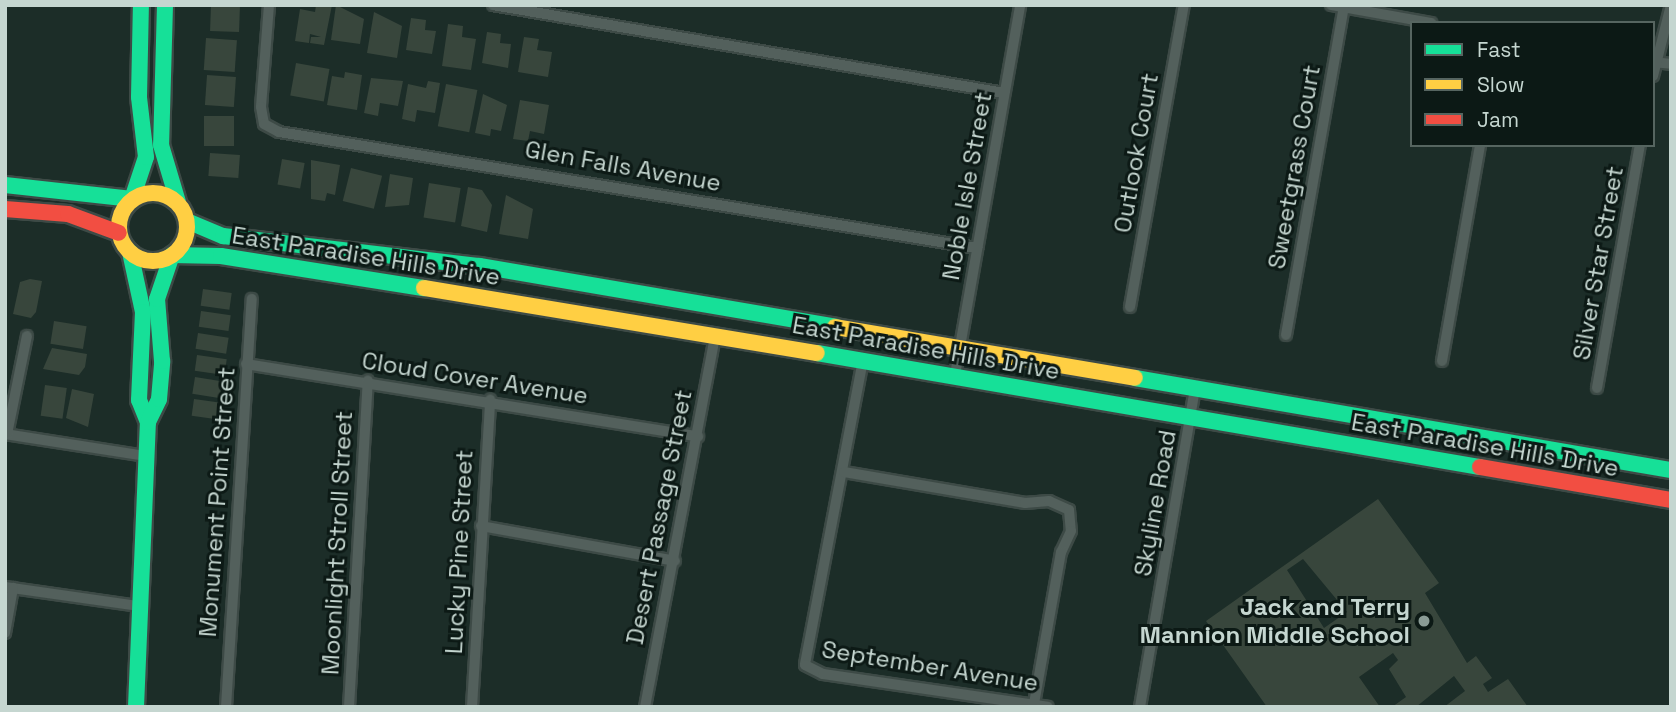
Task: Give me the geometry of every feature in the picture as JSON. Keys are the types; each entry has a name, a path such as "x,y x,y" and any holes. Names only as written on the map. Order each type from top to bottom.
{"main road":[{"path":"141,5 139,97 146,157 132,199 121,214 119,233 130,252 142,312 139,400 148,422"},
{"path":"135,707 148,422 161,374 157,299 172,255 185,240 187,221 179,205 161,145 165,5"},
{"path":"5,185 132,199 162,194 179,205"},
{"path":"5,209 68,214 119,233"},
{"name":"East Paradise Hills Drive","path":"187,221 223,236 480,266 1671,470"},
{"path":"130,252 150,261 172,255"},
{"name":"East Paradise Hills Drive","path":"172,255 221,256 715,335 1671,500"}],"street":[{"name":"Glen Falls Avenue","path":"269,5 264,124 279,132 977,248"},
{"path":"493,5 1004,93"},
{"name":"Noble Isle Street","path":"955,375 1020,5"},
{"name":"Outlook Court","path":"1130,307 1184,5"},
{"path":"1332,5 1420,21"},
{"path":"1671,5 1656,62 1671,64"},
{"name":"Sweetgrass Court","path":"1286,335 1344,7"},
{"path":"1442,361 1480,147"},
{"name":"Silver Star Street","path":"1597,388 1640,147"},
{"name":"Monument Point Street","path":"226,707 252,299"},
{"name":"Desert Passage Street","path":"645,707 676,561 715,335"},
{"path":"27,336 6,434 146,456"},
{"path":"863,360 844,472 1025,503 1049,500 1069,510 1071,531 1061,552 1034,704"},
{"name":"Cloud Cover Avenue","path":"246,364 490,400 698,436"},
{"name":"Moonlight Stroll Street","path":"349,707 368,381"},
{"name":"Skyline Road","path":"1140,707 1195,390"},
{"name":"Lucky Pine Street","path":"472,707 490,400"},
{"name":"September Avenue","path":"844,472 805,666 822,674 1048,707"},
{"path":"481,526 676,561"},
{"path":"5,633 9,588 138,606"}],"building":[{"path":"211,5 240,5 239,32 210,31"},
{"path":"316,5 332,5 324,45 310,43 311,37 321,37 310,34 309,43 295,41 300,9 315,12"},
{"path":"336,5 364,19 360,44 331,40"},
{"path":"374,12 402,26 397,58 367,53"},
{"path":"411,18 426,20 425,30 436,31 432,54 406,50"},
{"path":"448,24 463,26 462,37 476,39 471,70 442,66"},
{"path":"487,32 501,34 500,43 511,44 508,68 482,63"},
{"path":"524,37 539,39 537,50 552,52 548,77 518,72"},
{"path":"206,38 237,40 235,72 204,70"},
{"path":"296,63 329,69 324,101 290,95"},
{"path":"345,72 362,75 357,110 327,105 332,76 344,78"},
{"path":"207,75 236,77 234,107 205,105"},
{"path":"371,78 403,81 398,106 380,103 378,116 364,113"},
{"path":"428,81 440,83 435,113 417,110 415,122 402,119 408,84 426,88"},
{"path":"446,84 477,90 469,132 438,126"},
{"path":"483,94 507,105 501,131 491,129 490,136 475,133"},
{"path":"520,100 549,105 544,134 530,131 528,141 513,139"},
{"path":"204,116 234,116 234,146 204,146"},
{"path":"210,153 240,155 238,178 208,176"},
{"path":"282,159 305,163 300,189 277,185"},
{"path":"311,160 340,165 335,195 327,193 325,201 311,199"},
{"path":"351,168 382,176 374,209 343,201"},
{"path":"390,174 413,178 409,205 385,207"},
{"path":"429,183 461,188 455,223 424,218"},
{"path":"468,187 482,190 492,205 487,232 461,226"},
{"path":"506,195 533,209 528,239 499,234"},
{"path":"30,279 42,281 36,312 31,318 13,314 20,282"},
{"path":"203,289 232,293 229,310 201,306"},
{"path":"201,311 231,315 228,331 199,327"},
{"path":"54,321 87,326 83,349 50,344"},
{"path":"198,333 229,338 226,354 195,349"},
{"path":"52,348 87,354 85,367 79,375 43,369"},
{"path":"197,355 227,359 224,375 195,371"},
{"path":"195,377 225,382 222,398 192,394"},
{"path":"45,385 67,388 62,419 41,416"},
{"path":"72,389 94,394 88,427 66,418"},
{"path":"194,399 223,403 220,420 192,416"},
{"path":"1378,499 1439,583 1425,593 1467,663 1476,656 1492,678 1483,684 1488,692 1508,679 1528,707 1444,707 1465,691 1454,676 1416,707 1392,707 1406,697 1389,669 1398,660 1393,653 1359,677 1380,707 1267,707 1206,621","holes":["1303,559 1347,612 1324,628 1287,570"]}],"traffic: fast":[{"path":"5,185 132,199 146,157 139,97 141,5"},
{"path":"165,5 161,145 178,202"},
{"path":"187,221 223,236 480,266 835,327"},
{"path":"130,252 143,312 139,400 148,422"},
{"path":"136,707 148,422 159,399 162,361 157,299 172,255 221,256 424,288"},
{"path":"817,353 1480,467"},
{"path":"1135,378 1671,470"}],"traffic: slow":[{"path":"153,193 166,195 177,203 185,214 187,227 185,240 177,251 166,259 153,261 140,259 129,251 121,240 119,227 121,214 129,203 140,195 153,193"},
{"path":"424,288 817,353"},
{"path":"835,327 1135,378"}],"traffic: jam":[{"path":"5,209 68,214 119,233"},
{"path":"1480,467 1671,500"}],"place":[{"name":"Jack and Terry Mannion Middle School","path":"1424,621"}]}
